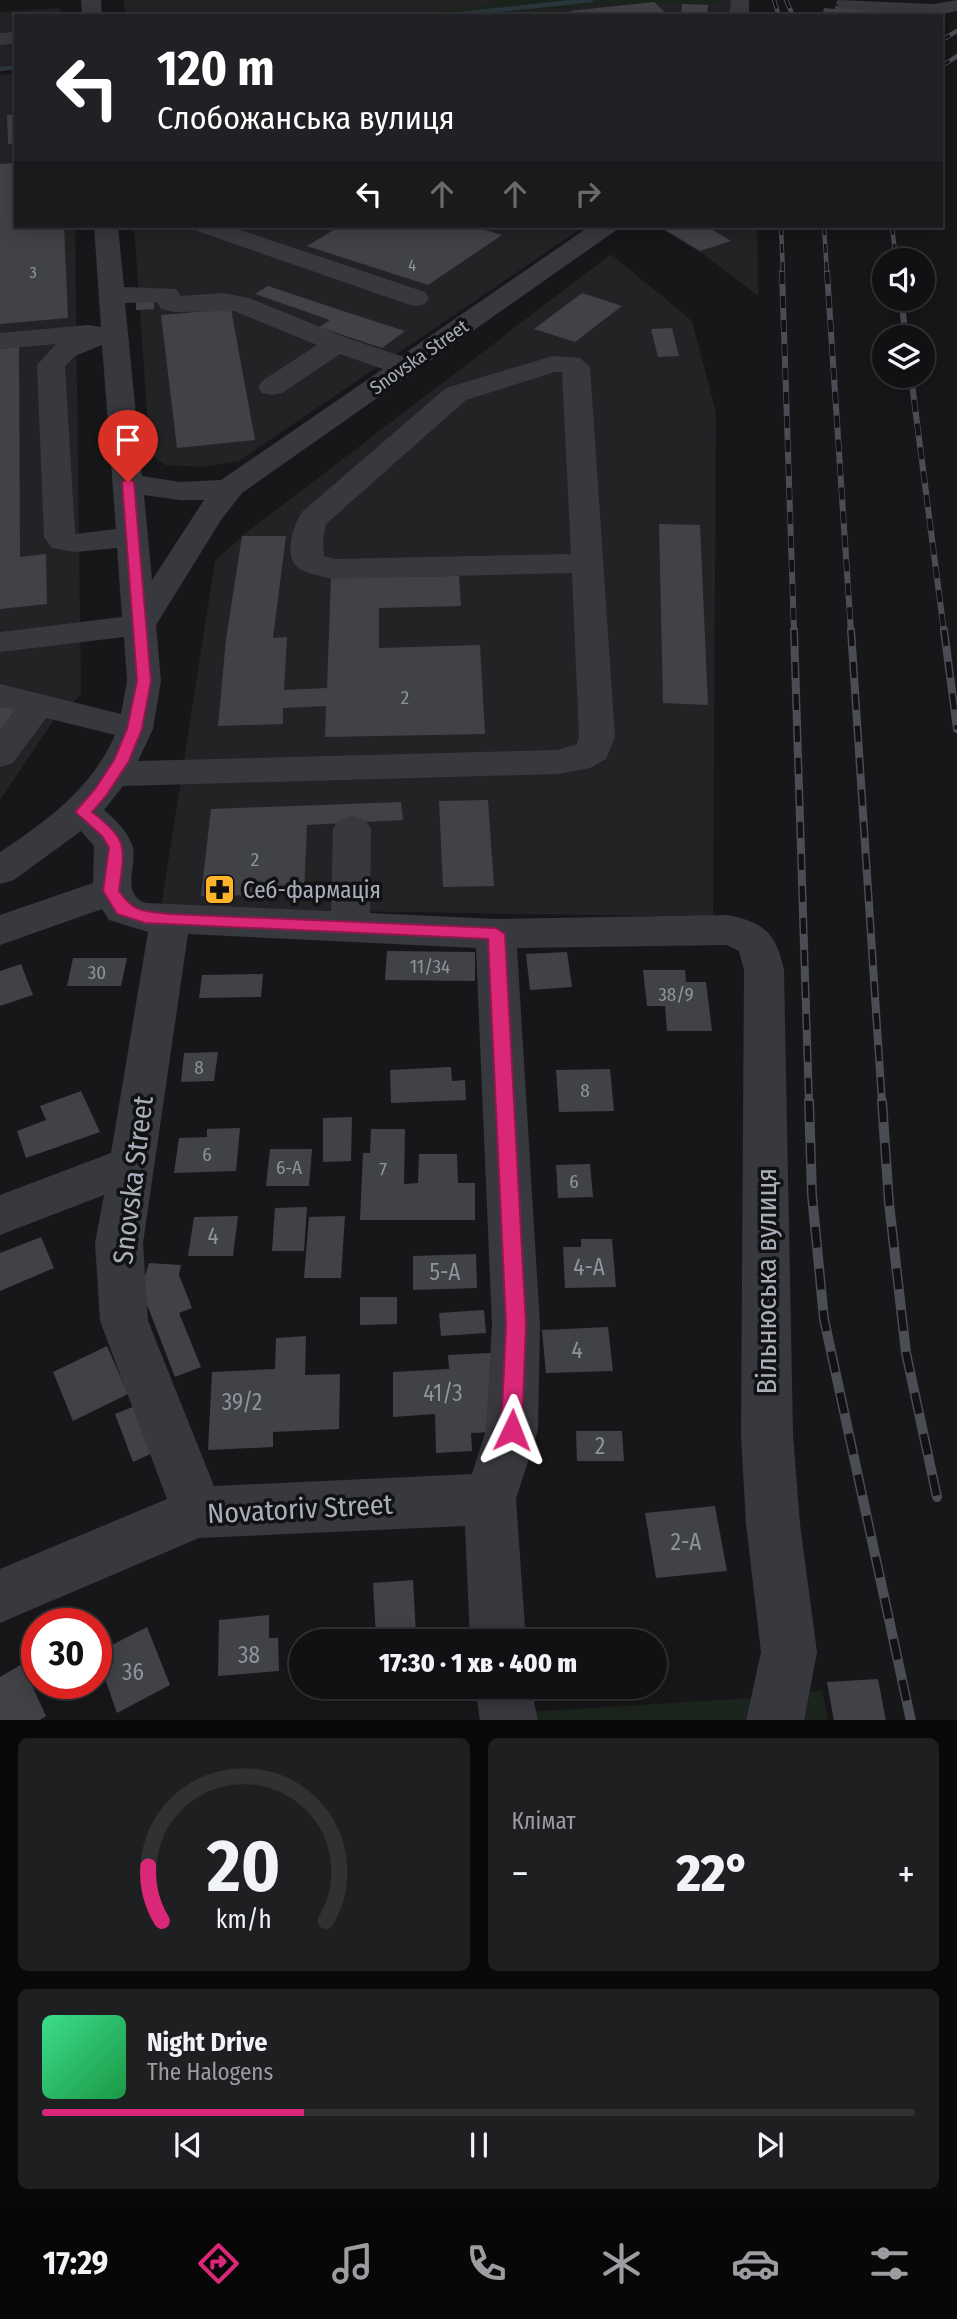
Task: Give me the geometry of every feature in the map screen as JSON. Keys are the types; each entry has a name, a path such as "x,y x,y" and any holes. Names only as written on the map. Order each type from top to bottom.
{"street":[{"path":"846,3 934,10 957,5"},
{"path":"0,870 82,812 113,774 135,729 144,681 106,228"},
{"path":"212,228 416,298"},
{"name":"Snovska Street","path":"139,625 208,516 232,486 603,228"},
{"path":"112,295 159,292 167,294 170,303 175,304 232,302 337,344 405,367"},
{"path":"0,341 115,331"},
{"path":"115,331 65,351 51,365 60,537 63,541 75,543 132,537"},
{"path":"272,387 337,344"},
{"path":"113,774 544,762 577,759 593,751 597,737 588,563 576,367 553,363 456,394 317,514 308,530 307,555 310,562 332,569 588,563"},
{"name":"Snovska Street","path":"128,482 182,491 208,492 232,486"},
{"path":"0,642 139,625"},
{"path":"0,695 135,729"},
{"path":"0,755 39,703"},
{"path":"82,812 108,833 117,848 111,891 123,910 145,917 496,934 516,1325 512,1430 490,1499 497,1629"},
{"path":"350,928 352,829"},
{"path":"0,930 111,891"},
{"name":"Snovska Street","path":"170,920 119,1243 124,1321 198,1512"},
{"name":"Вільнюська вулиця","path":"496,934 727,930 747,935 760,947 764,970 767,1435 773,1524 789,1652 773,1718"},
{"path":"0,1215 132,1164"},
{"name":"Novatoriv Street","path":"0,1596 198,1512 490,1499"},
{"path":"505,1699 509,1720"}],"shaded area":[{"path":"123,0 733,0 731,14 126,14"},
{"path":"494,0 725,0 717,4 638,4 479,14 416,14 494,4"},
{"path":"60,8 60,14 14,14 14,65 0,67 0,12"},
{"path":"14,73 14,228 75,228 81,695 55,718 0,800 0,75"},
{"path":"134,228 582,228 239,461 202,467 165,465 150,454"},
{"path":"659,228 757,228 758,296 706,256"},
{"path":"611,254 692,321 716,413 713,917 161,908 215,561 242,536"},
{"path":"822,1690 828,1720 528,1720 527,1712 769,1697"}],"building":[{"path":"654,2 667,14 572,14 570,11"},
{"path":"682,4 708,5 707,14 681,14"},
{"path":"835,6 886,9 885,14 823,12 824,8 835,9"},
{"path":"14,114 14,143 8,144 7,115"},
{"path":"14,163 14,228 64,228 68,318 0,324 0,164"},
{"path":"337,228 478,228 502,235 428,285 307,246"},
{"path":"662,228 709,228 731,241 700,251"},
{"path":"268,286 405,331 382,348 319,327 330,320 255,294"},
{"path":"582,293 622,306 575,342 534,329"},
{"path":"154,297 154,309 136,310 136,298"},
{"path":"231,309 255,440 177,448 161,315"},
{"path":"672,328 679,356 658,357 651,329"},
{"path":"19,347 20,557 46,554 47,604 0,609 0,349"},
{"path":"659,524 700,525 708,705 663,703"},
{"path":"242,536 286,536 273,638 287,637 284,690 327,688 331,578 459,576 461,606 379,608 379,648 480,645 485,734 325,737 326,706 283,708 283,724 218,726 226,639"},
{"path":"0,706 16,709 0,730"},
{"path":"488,800 494,886 443,887 439,801"},
{"path":"401,802 403,820 307,825 304,894 201,896 211,809"},
{"path":"387,951 475,952 475,981 385,980"},
{"path":"567,952 572,987 530,990 526,954"},
{"path":"73,958 127,958 121,986 67,986"},
{"path":"21,964 33,995 0,1006 0,971"},
{"path":"643,970 685,970 686,982 706,982 712,1031 667,1031 665,1006 647,1006"},
{"path":"263,974 261,997 199,998 202,975"},
{"path":"218,1052 214,1081 181,1082 184,1053"},
{"path":"451,1067 452,1081 465,1080 466,1100 391,1103 390,1070"},
{"path":"610,1069 614,1111 559,1112 556,1070"},
{"path":"81,1091 100,1132 26,1158 17,1131 46,1120 40,1106"},
{"path":"352,1117 351,1161 323,1162 323,1118"},
{"path":"240,1128 236,1171 174,1173 179,1138 207,1137 207,1129"},
{"path":"371,1129 405,1129 404,1184 418,1183 419,1154 457,1154 458,1183 475,1183 475,1220 360,1220 363,1153 370,1153"},
{"path":"270,1149 312,1149 309,1186 266,1186"},
{"path":"590,1164 593,1197 558,1198 556,1165"},
{"path":"307,1207 304,1251 272,1251 275,1208"},
{"path":"238,1216 233,1256 188,1256 194,1217"},
{"path":"345,1216 341,1278 304,1278 309,1217"},
{"path":"41,1237 54,1268 0,1291 0,1253"},
{"path":"581,1239 612,1239 616,1287 565,1288 563,1247 581,1247"},
{"path":"476,1254 477,1288 413,1290 413,1256"},
{"path":"149,1263 181,1265 179,1275 192,1308 179,1313 201,1367 175,1377 141,1289"},
{"path":"360,1297 397,1297 397,1324 360,1325"},
{"path":"484,1310 486,1333 441,1336 439,1313"},
{"path":"608,1327 613,1371 546,1373 542,1330"},
{"path":"306,1336 305,1375 340,1374 339,1429 273,1432 273,1447 208,1450 212,1372 275,1369 276,1338"},
{"path":"107,1346 128,1394 73,1421 53,1372"},
{"path":"491,1353 496,1432 471,1433 472,1451 436,1453 435,1414 393,1417 393,1372 449,1369 448,1355"},
{"path":"140,1404 157,1451 133,1462 115,1414"},
{"path":"576,1431 622,1431 624,1461 577,1461"},
{"path":"715,1506 727,1571 656,1578 645,1513"},
{"path":"413,1580 416,1629 375,1629 373,1583"},
{"path":"269,1615 269,1638 278,1638 279,1671 218,1676 219,1620"},
{"path":"147,1627 170,1685 117,1713 112,1699 112,1645"},
{"path":"21,1665 21,1699 38,1699 46,1716 40,1720 0,1720 0,1677"},
{"path":"878,1679 886,1720 834,1720 827,1682"}],"waterway":[{"path":"461,14 591,0"},
{"path":"0,69 14,67"}],"railway":[{"path":"774,0 778,14"},
{"path":"786,0 792,14"},
{"path":"943,39 957,31"},
{"path":"943,65 957,56"},
{"path":"781,228 783,274"},
{"path":"824,228 827,274"},
{"path":"892,228 895,248"},
{"path":"782,272 794,632"},
{"path":"827,272 851,632"},
{"path":"903,311 904,325"},
{"path":"913,388 944,632"},
{"path":"794,630 809,1103"},
{"path":"851,630 882,1103"},
{"path":"944,630 957,729"},
{"path":"809,1101 812,1195 824,1319 911,1720"},
{"path":"882,1101 889,1203 906,1353 937,1497"}],"place":[{"name":"Себ-фармація","path":"220,890"}],"route":[{"path":"128,482 144,681 135,729 121,761 100,792 82,812 108,833 117,848 111,891 123,910 145,917 170,920 496,934 516,1325 512,1430"}]}
